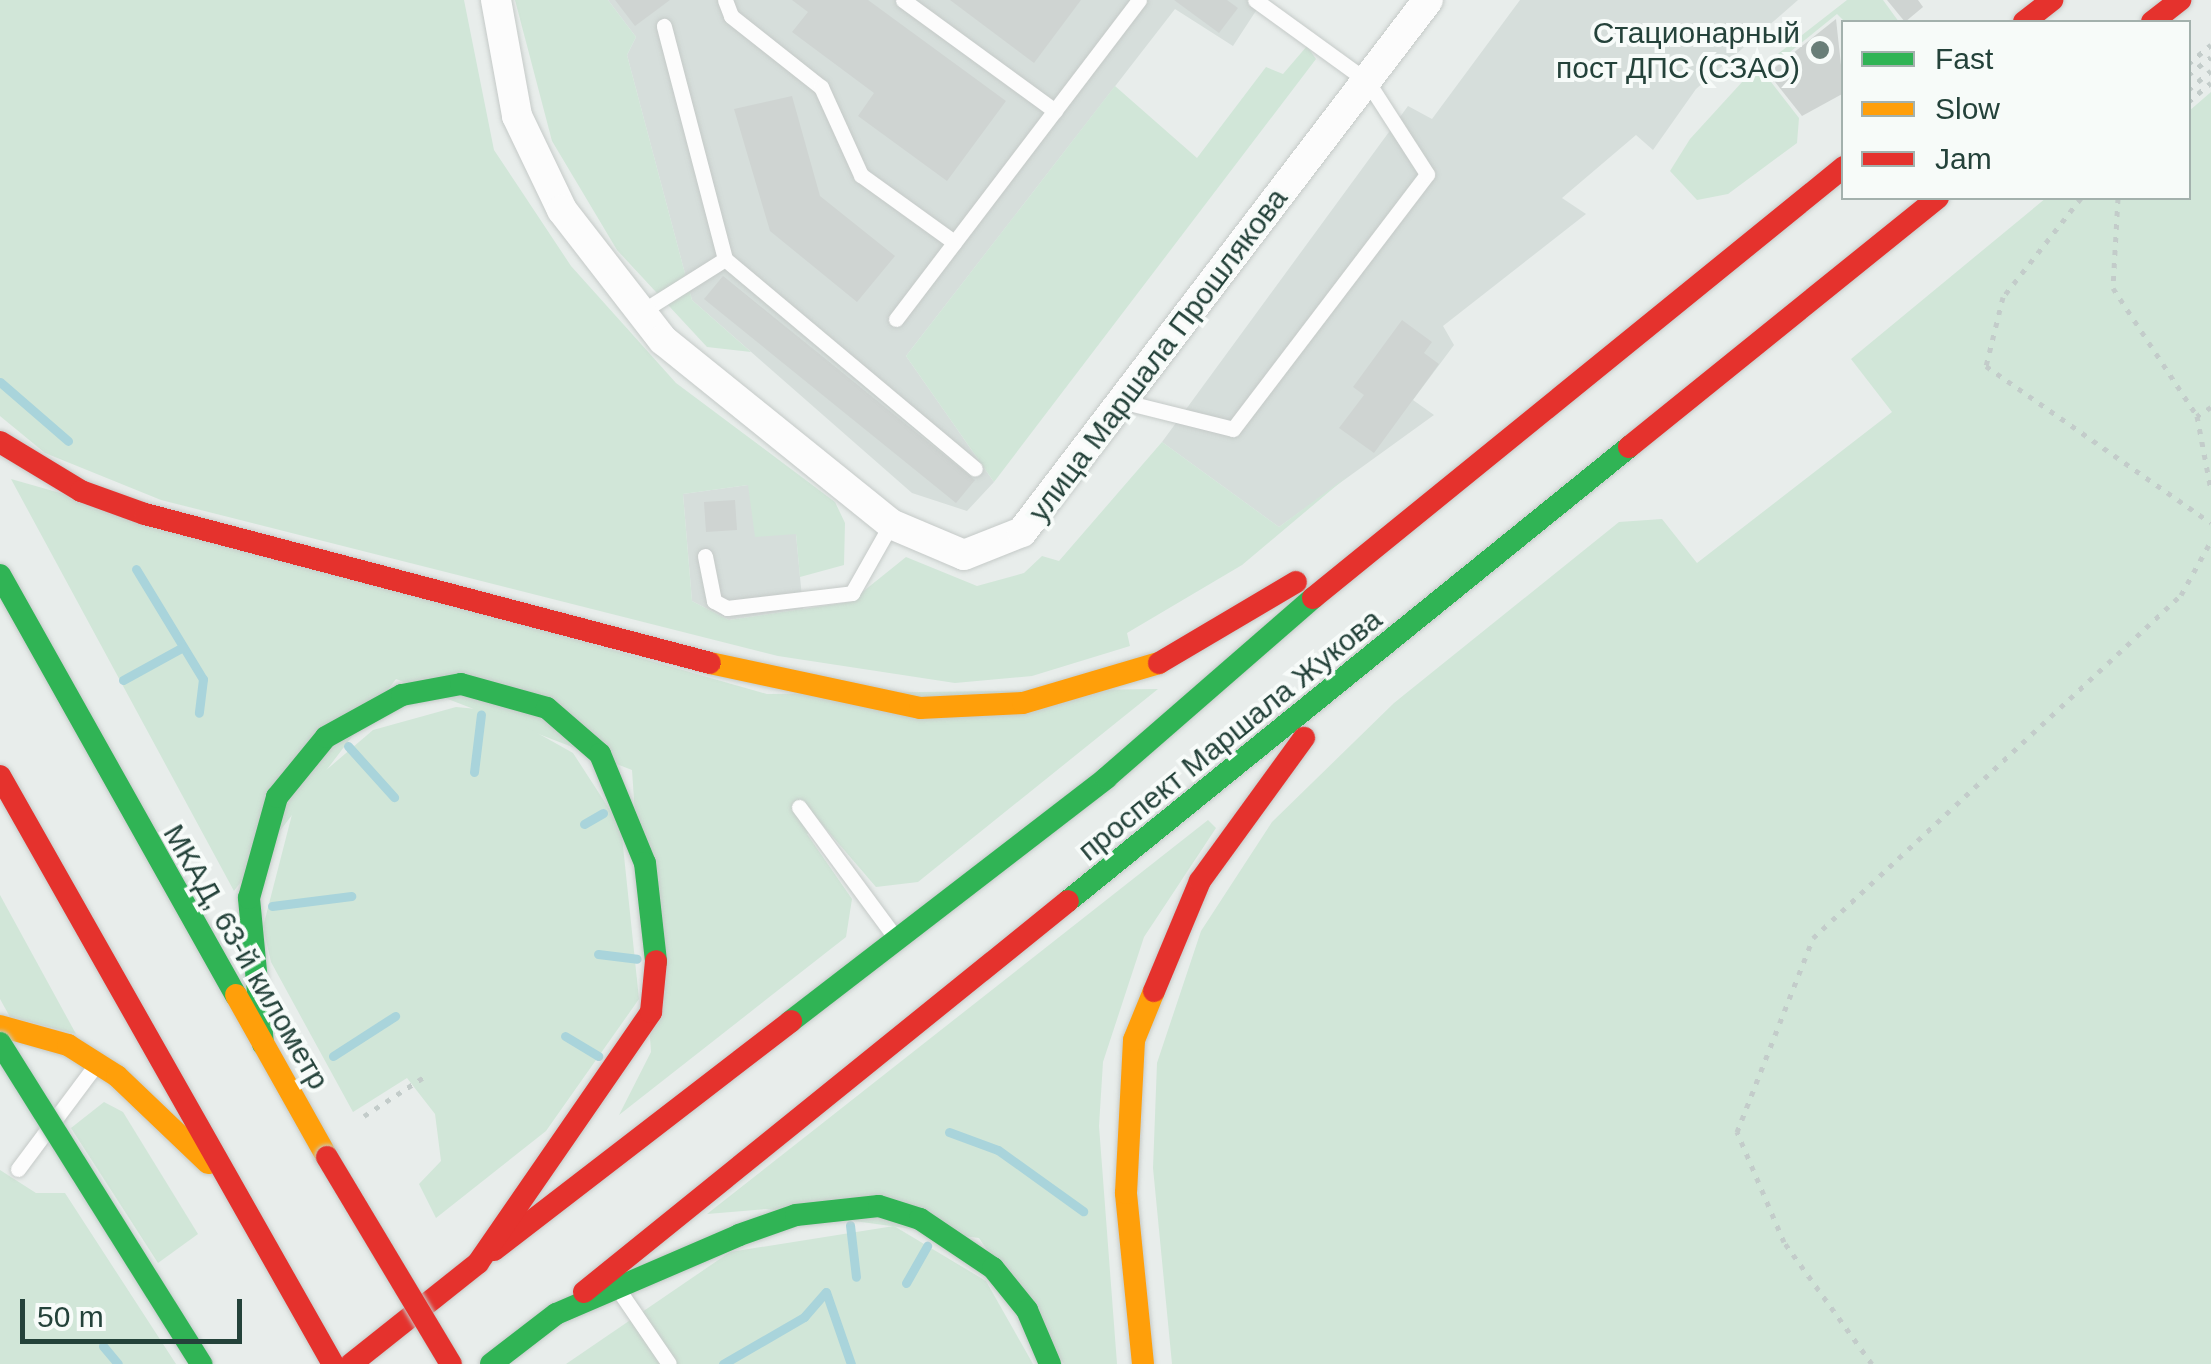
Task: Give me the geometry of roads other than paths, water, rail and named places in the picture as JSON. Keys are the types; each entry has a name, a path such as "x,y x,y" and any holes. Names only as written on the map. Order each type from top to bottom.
{"main road":[{"path":"2027,20 2052,0"},
{"path":"2155,20 2180,0"},
{"name":"проспект Маршала Жукова","path":"478,1262 900,943 1415,510 1841,169"},
{"name":"проспект Маршала Жукова","path":"556,1314 1393,643 1911,206"},
{"path":"0,442 80,491 145,514 782,682 920,708 1023,703 1158,662 1415,510"},
{"name":"МКАД, 63-й километр","path":"0,575 327,1157 451,1364"},
{"path":"1143,1364 1124,1106 1154,973 1243,818 1393,643"},
{"path":"263,1044 249,898 258,850 276,797 326,738 402,695 461,684 548,708 586,738 618,778 635,824 658,978 635,1042 478,1262 351,1364"},
{"path":"0,776 220,1176 333,1364"},
{"path":"0,1026 96,1064 220,1176"},
{"path":"0,1043 201,1364"},
{"path":"491,1364 556,1314 796,1214 878,1206 920,1219 993,1268 1027,1310 1050,1364"}],"street":[{"name":"улица Маршала Прошлякова","path":"496,0 518,116 562,210 662,340 891,524 944,551 1005,544 1122,401 1428,0"}],"lane":[{"path":"725,0 730,16 821,87 861,175 954,242"},
{"path":"903,0 1055,111"},
{"path":"896,319 1139,0"},
{"path":"1122,401 1233,429 1427,174 1367,82 1254,0"},
{"path":"664,26 725,259 975,469"},
{"path":"641,312 725,259"},
{"path":"705,556 714,601 727,608 852,592 891,524"},
{"path":"799,806 900,943"},
{"path":"18,1169 96,1064"},
{"path":"617,1288 669,1364"}],"waterway":[{"path":"0,382 68,441"},
{"path":"136,569 203,679 199,713"},
{"path":"123,680 183,647"},
{"path":"474,772 481,714"},
{"path":"348,746 394,797"},
{"path":"584,824 603,813"},
{"path":"272,906 351,896"},
{"path":"598,954 637,959"},
{"path":"333,1056 395,1016"},
{"path":"565,1036 598,1056"},
{"path":"949,1132 998,1150 1083,1211"},
{"path":"850,1225 856,1277"},
{"path":"906,1283 927,1246"},
{"path":"826,1292 851,1364"},
{"path":"723,1364 804,1317 826,1292"},
{"path":"103,1346 118,1364"}],"place":[{"name":"Стационарный пост ДПС (СЗАО)","path":"1820,50"}]}
